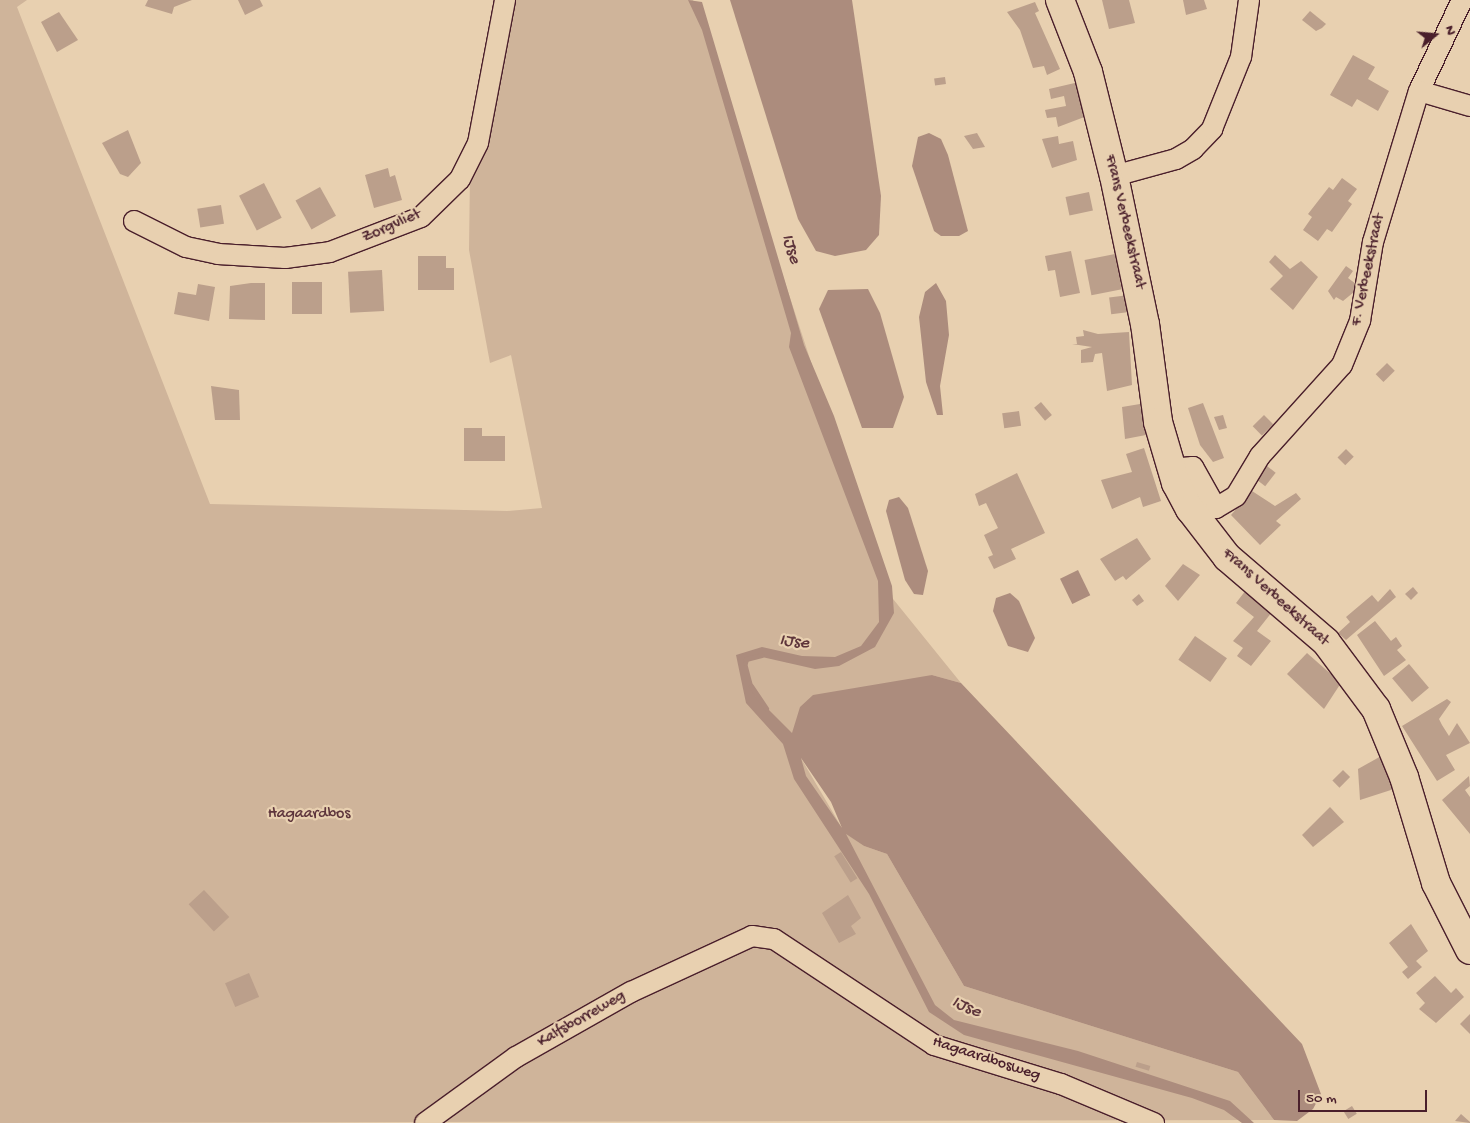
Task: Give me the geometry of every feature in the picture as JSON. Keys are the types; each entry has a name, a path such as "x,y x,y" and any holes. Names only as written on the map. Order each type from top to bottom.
{"main road":[{"name":"Frans Verbeekstraat","path":"1060,0 1088,72 1114,176 1145,324 1158,422 1171,469 1190,509 1227,557 1326,642 1376,709 1404,777 1436,883 1470,950"}],"street":[{"name":"Zorgvliet","path":"134,222 194,249 285,258 330,252 421,217 460,179 478,143 505,0"},
{"path":"1114,176 1176,159 1194,149 1212,129 1241,57 1249,0"},
{"path":"1462,0 1419,91 1470,106"},
{"name":"F. Verbeekstraat","path":"1171,469 1193,468 1216,508 1236,496 1260,456 1342,365 1360,321 1373,242 1419,91"},
{"name":"Kalfsborreweg","path":"425,1123 516,1057 631,992 752,936"},
{"name":"Hagaardbosweg","path":"752,936 774,939 934,1045 1061,1084 1154,1123"}],"green space":[{"name":"Hagaardbos","path":"0,0 27,0 17,7 210,504 507,511 542,508 511,355 490,363 469,250 470,174 499,0 693,0 885,589 961,683 932,675 795,748 845,833 864,846 887,854 964,986 1238,1072 1274,1120 0,1123"}],"shaded area":[{"path":"688,0 702,2 804,345 834,416 892,586 894,613 875,647 839,666 815,669 757,656 746,659 756,697 792,733 800,707 813,695 932,675 961,683 1302,1044 1321,1094 1313,1109 1297,1121 1274,1120 1238,1072 964,986 887,854 864,846 846,834 935,1005 954,1020 1078,1051 1230,1101 1254,1123 1242,1123 1224,1110 1192,1098 964,1035 929,1012 869,894 794,779 783,744 746,703 736,655 762,647 802,656 835,657 861,646 879,622 878,581 789,347 791,333 702,30","holes":["801,758 831,802 842,828 806,776"]},
{"path":"730,0 852,0 881,196 879,235 866,250 835,256 816,251 798,219"},
{"path":"929,133 941,139 948,155 968,231 959,236 941,236 934,231 912,166 918,137"},
{"path":"936,283 946,301 949,335 940,386 943,415 937,415 926,382 919,317 925,292"},
{"path":"868,289 880,313 904,397 893,428 862,428 819,309 828,290"},
{"path":"899,497 908,508 928,571 923,595 914,594 905,580 886,511 889,500"},
{"path":"1078,570 1090,595 1072,604 1060,579"},
{"path":"1010,593 1019,601 1035,638 1028,652 1008,646 993,611 996,598"}],"building":[{"path":"148,0 192,0 174,7 172,14 145,6"},
{"path":"238,0 260,0 263,6 245,15"},
{"path":"1102,0 1129,0 1135,23 1109,29"},
{"path":"1183,0 1204,0 1207,9 1186,15"},
{"path":"1035,2 1039,11 1035,13 1060,69 1047,75 1044,66 1033,68 1020,30 1007,12"},
{"path":"1310,11 1326,24 1316,31 1302,20"},
{"path":"59,12 78,40 57,52 41,22"},
{"path":"1353,55 1375,67 1368,79 1389,91 1378,111 1357,99 1352,107 1330,95"},
{"path":"945,77 946,84 935,85 934,79"},
{"path":"1079,82 1087,116 1058,127 1056,117 1047,118 1045,110 1066,106 1064,96 1051,99 1049,89"},
{"path":"128,130 141,163 128,177 120,174 102,143"},
{"path":"977,133 985,147 973,149 964,136"},
{"path":"1058,136 1059,144 1073,141 1077,160 1052,168 1042,139"},
{"path":"388,168 390,177 395,175 402,200 374,208 365,175"},
{"path":"1342,178 1357,189 1348,201 1352,204 1332,232 1327,229 1318,241 1303,230 1312,217 1308,214 1329,187 1333,190"},
{"path":"264,183 282,218 257,230 239,196"},
{"path":"320,187 336,216 312,229 296,201"},
{"path":"1089,192 1093,211 1069,216 1066,197"},
{"path":"221,205 224,224 200,228 197,209"},
{"path":"1071,251 1080,293 1060,297 1055,270 1048,271 1045,256"},
{"path":"1115,254 1122,289 1091,295 1085,260"},
{"path":"1275,255 1290,269 1301,261 1318,277 1293,310 1270,289 1283,276 1269,262"},
{"path":"418,256 446,256 446,268 454,268 454,290 418,290"},
{"path":"1346,266 1353,271 1348,278 1360,287 1343,301 1336,297 1334,300 1328,291"},
{"path":"382,270 384,311 350,313 348,272"},
{"path":"292,282 322,282 322,314 292,314"},
{"path":"265,283 265,320 229,319 230,286"},
{"path":"198,284 215,287 209,321 174,314 178,292 196,295"},
{"path":"1129,295 1131,312 1111,314 1109,297"},
{"path":"1083,330 1098,334 1129,332 1132,385 1107,391 1102,353 1095,354 1093,362 1081,363 1081,350 1092,347 1072,344 1077,344 1076,337 1084,336"},
{"path":"1387,363 1395,371 1383,382 1376,374"},
{"path":"211,386 239,390 240,420 215,420"},
{"path":"1041,402 1052,415 1045,421 1034,408"},
{"path":"1203,403 1224,458 1213,462 1200,445 1188,408"},
{"path":"1140,404 1146,435 1125,439 1122,407"},
{"path":"1019,411 1021,426 1004,428 1002,413"},
{"path":"1223,415 1227,428 1219,430 1214,417"},
{"path":"1264,415 1273,424 1262,436 1253,426"},
{"path":"464,428 482,428 482,436 505,436 505,461 464,461"},
{"path":"1144,448 1161,501 1143,507 1140,497 1112,509 1101,480 1132,472 1126,454"},
{"path":"1346,449 1354,457 1345,465 1338,457"},
{"path":"1267,466 1276,473 1265,486 1257,479"},
{"path":"1017,473 1045,533 1011,549 1016,559 994,569 988,557 993,555 984,535 998,528 986,503 979,506 975,494"},
{"path":"1252,491 1275,506 1296,493 1301,499 1276,521 1281,525 1260,545 1231,515"},
{"path":"1137,538 1151,559 1126,580 1123,576 1115,581 1100,559"},
{"path":"1183,564 1200,575 1178,601 1165,586"},
{"path":"1413,587 1418,593 1411,600 1405,594"},
{"path":"1390,589 1396,597 1346,640 1338,633 1350,622 1346,617 1372,595 1378,602"},
{"path":"1246,590 1272,612 1257,631 1271,641 1251,666 1237,656 1243,648 1233,641 1254,617 1236,603"},
{"path":"1139,594 1144,601 1137,606 1132,600"},
{"path":"1375,621 1391,641 1396,637 1402,646 1397,650 1406,660 1384,676 1357,635"},
{"path":"1195,636 1227,658 1210,682 1178,660"},
{"path":"1307,653 1341,683 1324,709 1287,674"},
{"path":"1409,664 1429,688 1412,702 1392,678"},
{"path":"1447,699 1451,702 1439,719 1442,725 1449,736 1457,723 1470,743 1446,755 1455,770 1437,781 1402,726"},
{"path":"1383,755 1394,789 1360,800 1358,769"},
{"path":"1343,770 1350,777 1339,788 1332,781"},
{"path":"1469,776 1470,786 1465,790 1470,797 1470,834 1442,800"},
{"path":"1330,807 1344,822 1313,847 1302,835"},
{"path":"841,852 857,878 851,883 834,856"},
{"path":"204,890 229,917 214,931 189,904"},
{"path":"848,895 861,918 851,926 856,934 839,943 822,913"},
{"path":"1411,924 1428,951 1416,961 1422,967 1408,979 1402,972 1408,967 1389,943"},
{"path":"249,973 259,997 235,1007 225,983"},
{"path":"1435,976 1451,993 1456,988 1464,997 1436,1023 1419,1009 1425,1003 1416,993"},
{"path":"1470,1014 1470,1034 1460,1024"},
{"path":"1137,1062 1150,1066 1149,1071 1136,1067"},
{"path":"1352,1106 1357,1114 1348,1119 1344,1111"},
{"path":"1461,1114 1470,1122 1470,1123 1455,1121"}],"waterway":[{"name":"IJse","path":"745,663 746,659 762,655"},
{"name":"IJse","path":"751,686 766,708"}]}
